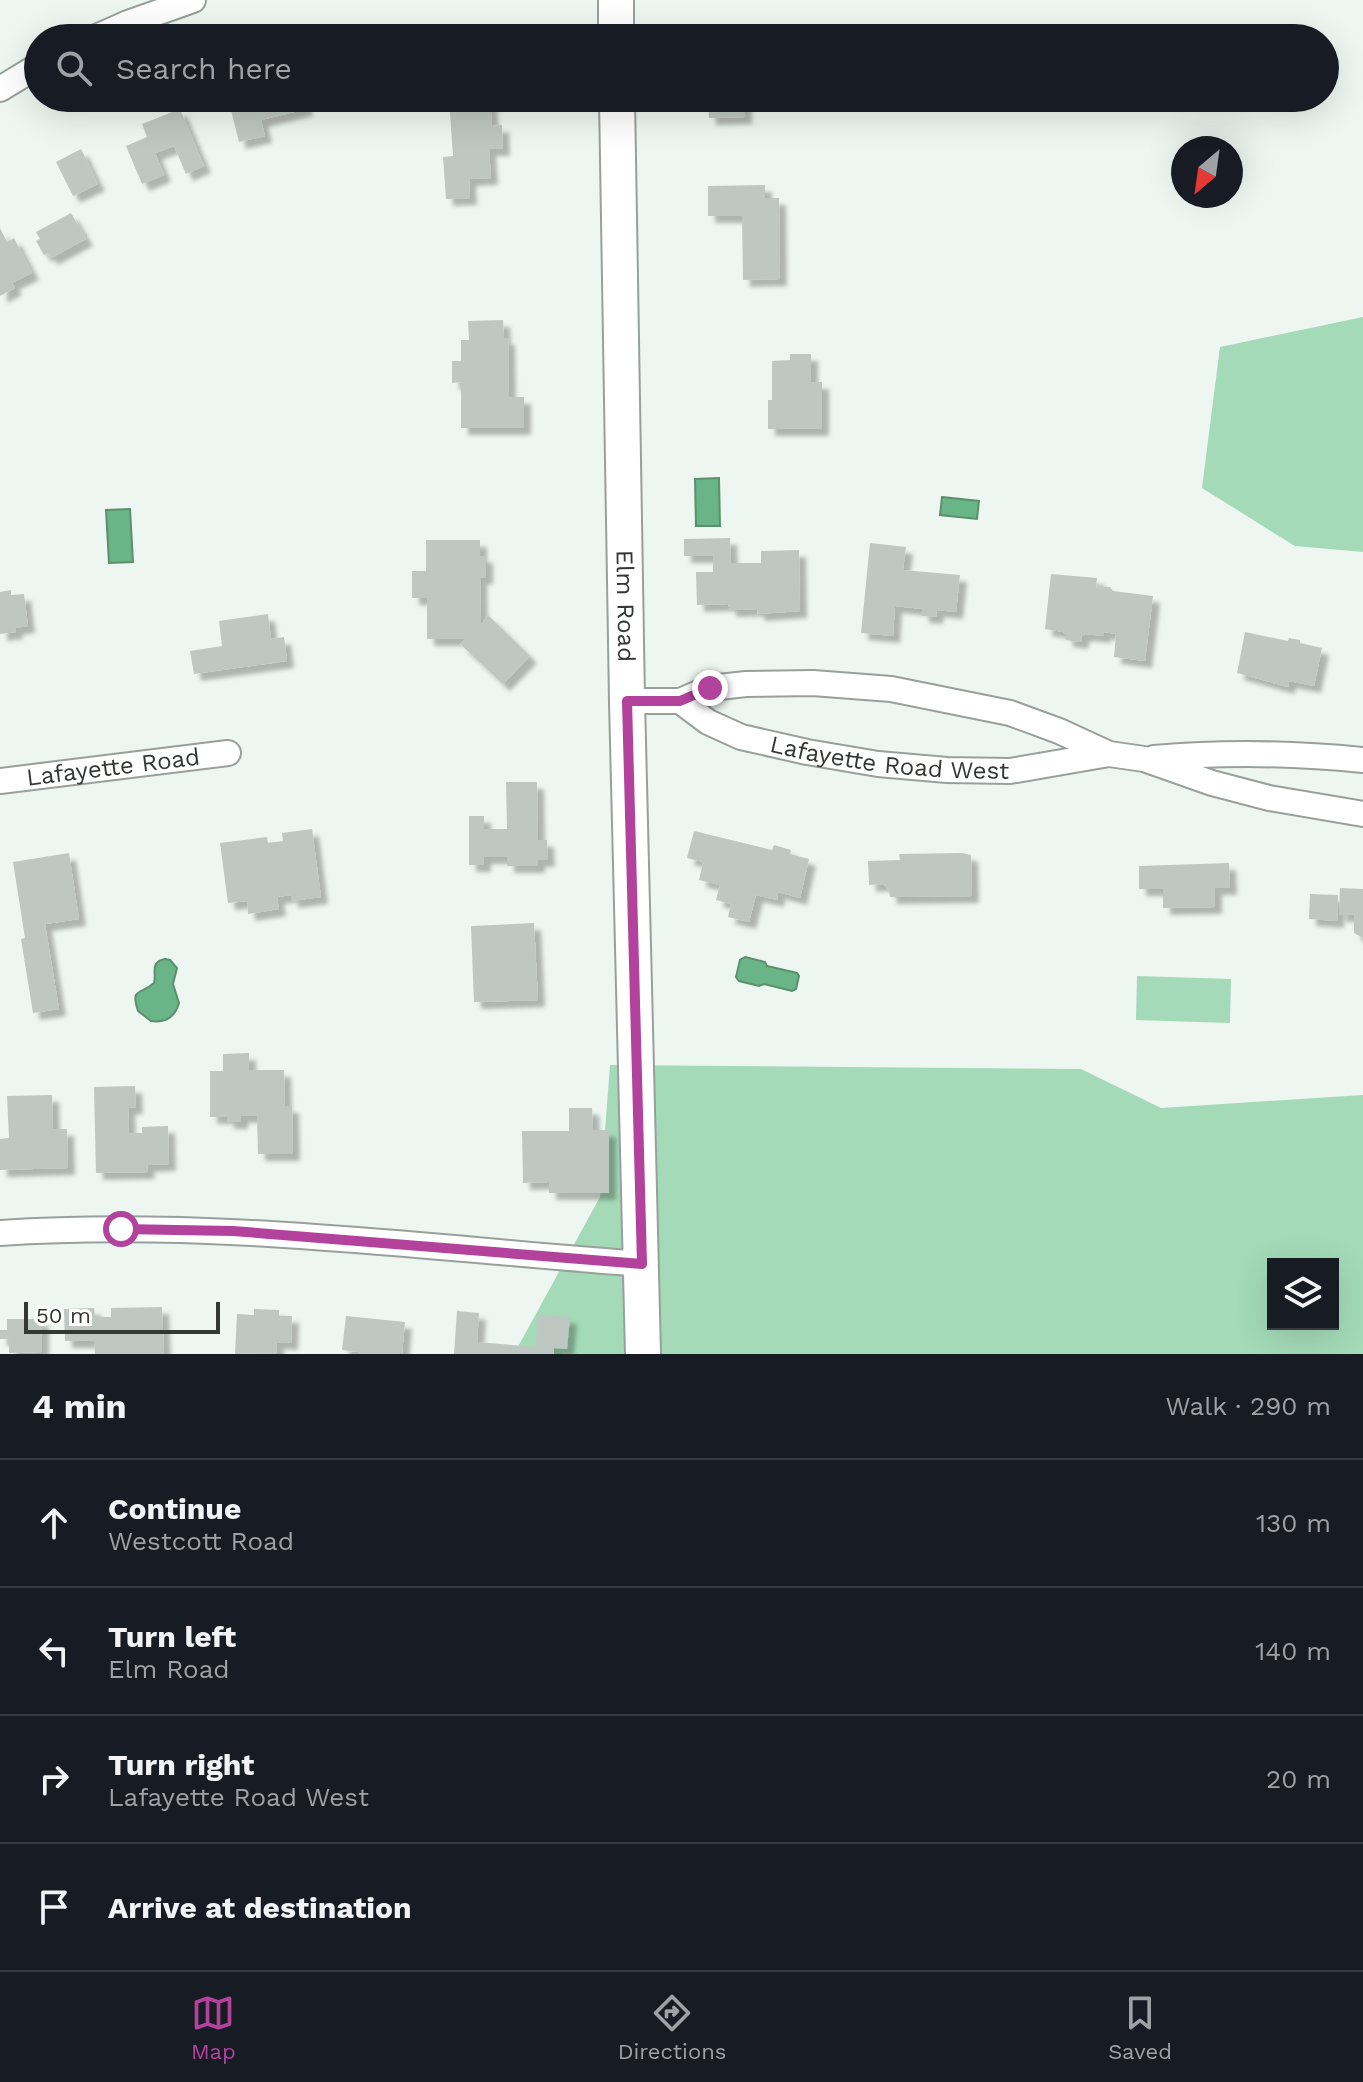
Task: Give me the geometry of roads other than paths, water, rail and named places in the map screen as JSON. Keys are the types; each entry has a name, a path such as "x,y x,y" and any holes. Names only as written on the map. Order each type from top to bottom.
{"street":[{"path":"126,24 193,0"},
{"path":"616,0 616,24"},
{"path":"0,89 24,74"},
{"name":"Elm Road","path":"617,112 627,701 643,1354"},
{"name":"Lafayette Road West","path":"627,701 680,701 710,688 746,684 813,683 891,689 1010,713 1109,754 1144,759 1212,783 1269,798 1363,814"},
{"name":"Lafayette Road West","path":"680,701 708,722 741,737 878,764 1010,771 1109,754"},
{"name":"Lafayette Road","path":"0,781 228,753"},
{"name":"Lafayette Road West","path":"1144,759 1224,753 1363,760"},
{"path":"0,1233 121,1229 233,1231 642,1264"}]}
